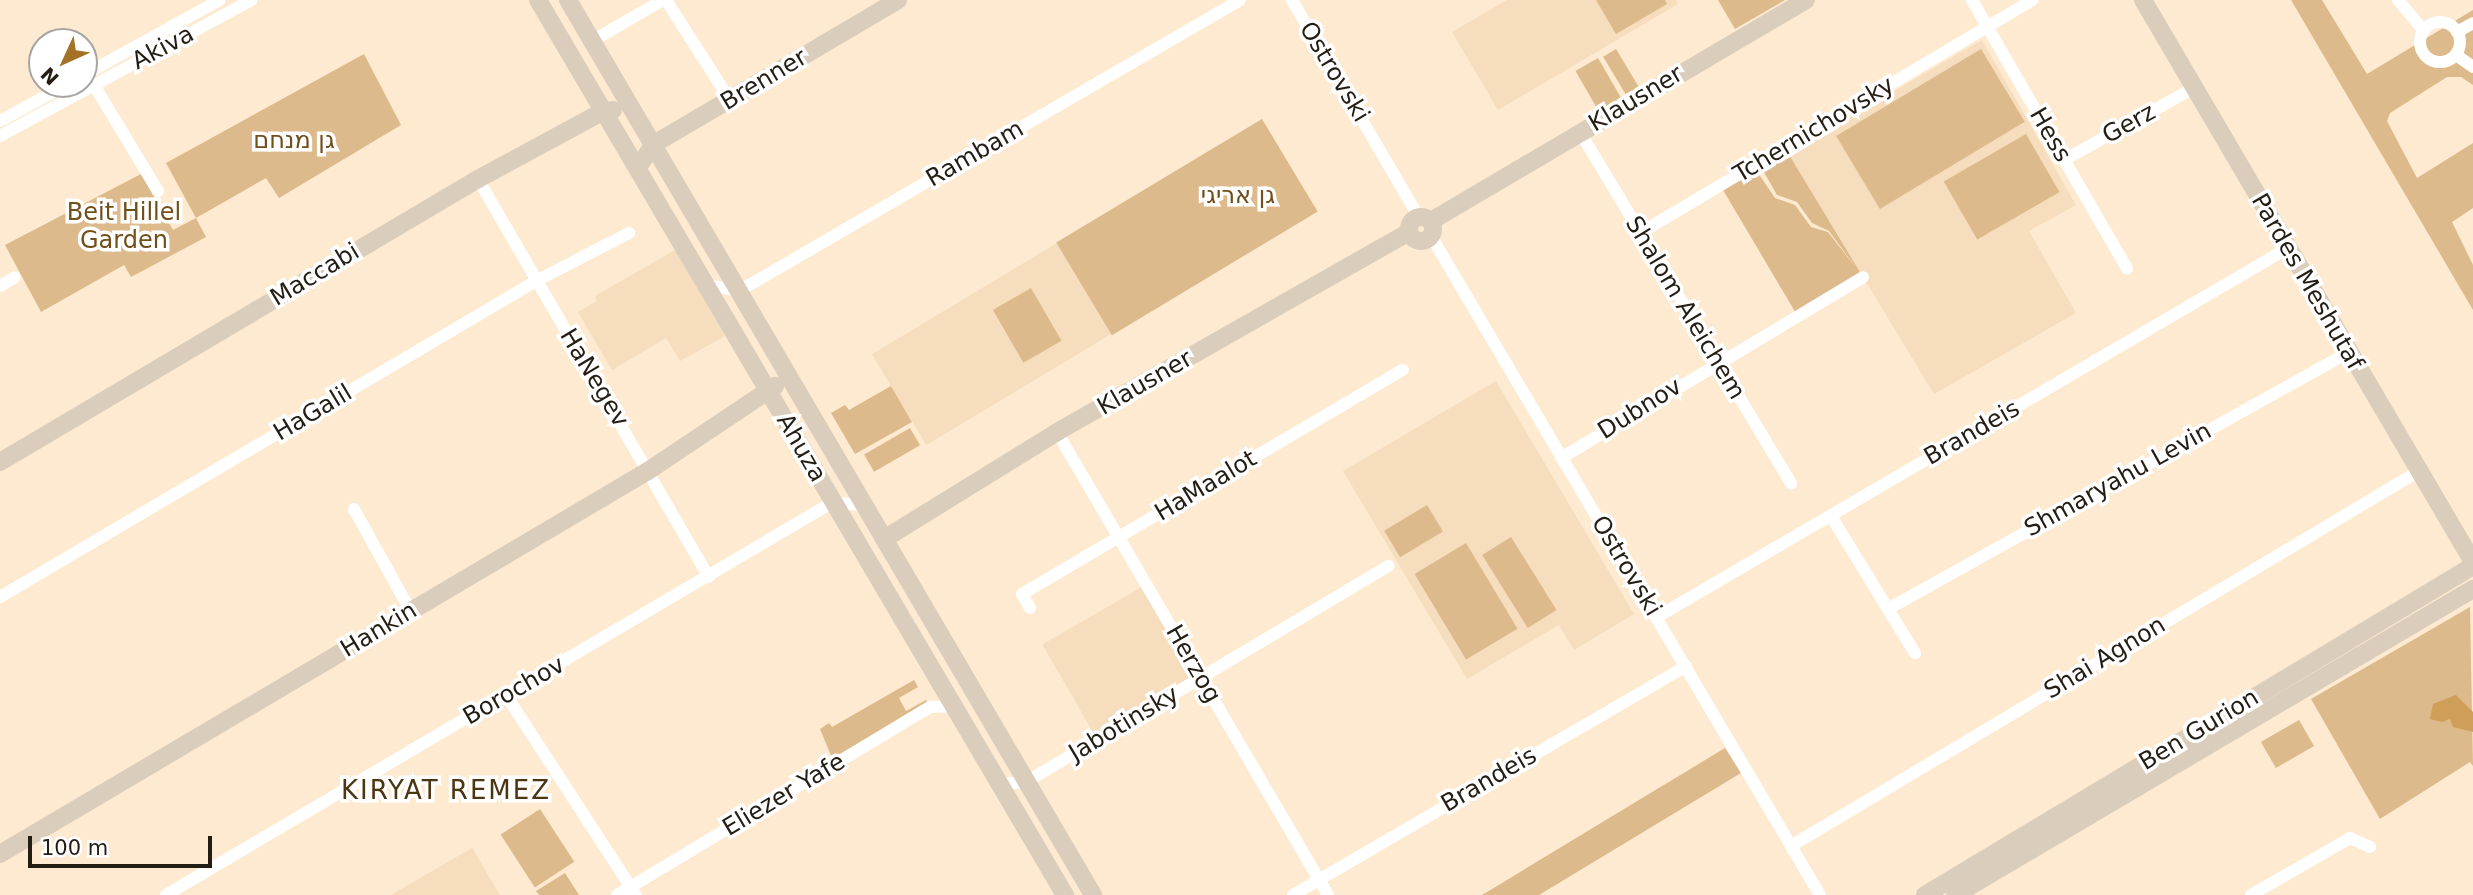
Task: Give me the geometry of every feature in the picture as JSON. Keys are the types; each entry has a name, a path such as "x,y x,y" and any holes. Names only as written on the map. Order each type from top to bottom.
{"street":[{"name":"Akiva","path":"98,67 220,0"},
{"name":"Akiva","path":"98,83 252,0"},
{"name":"Ahuza","path":"538,0 706,285 767,401 833,502 1063,894"},
{"name":"Ahuza","path":"568,0 1088,888"},
{"path":"592,41 664,0 730,100"},
{"name":"Brenner","path":"638,167 654,144 898,0"},
{"name":"Rambam","path":"739,291 1240,0"},
{"name":"Ostrovski","path":"1292,0 1820,895"},
{"name":"Klausner","path":"884,539 1057,432 1409,233 1409,224 1427,225 1806,0"},
{"name":"Hess","path":"1972,0 2127,269"},
{"name":"Tchernichovsky","path":"1640,233 2033,0"},
{"name":"Pardes Meshutaf","path":"2143,0 2473,564"},
{"path":"2398,0 2424,31"},
{"path":"2442,22 2457,32 2460,46 2455,55 2444,62 2427,56 2421,45 2424,31 2442,22"},
{"path":"2457,32 2473,23"},
{"path":"2455,55 2473,67"},
{"name":"Gerz","path":"2064,160 2193,88"},
{"path":"98,92 158,191"},
{"path":"0,121 42,98"},
{"name":"Akiva","path":"0,136 70,98"},
{"path":"604,111 677,130"},
{"name":"Maccabi","path":"0,462 478,178 604,111"},
{"name":"Shalom Aleichem","path":"1580,132 1791,483"},
{"name":"HaNegev","path":"478,178 709,577"},
{"name":"HaGalil","path":"0,597 536,281 628,233"},
{"name":"Brandeis","path":"1657,617 2288,248"},
{"path":"0,286 15,277"},
{"name":"Dubnov","path":"1561,458 1718,361 1863,277"},
{"path":"706,285 739,291"},
{"name":"Shmaryahu Levin","path":"1888,609 2349,352"},
{"name":"Hankin","path":"0,855 767,401 784,368"},
{"name":"HaMaalot","path":"1030,608 1022,594 1403,370"},
{"name":"Herzog","path":"1057,432 1328,895"},
{"name":"Shai Agnon","path":"1791,846 2418,471"},
{"path":"833,502 865,506"},
{"name":"Borochov","path":"166,895 833,502"},
{"path":"354,509 411,612"},
{"path":"1830,516 1915,653"},
{"name":"Ben Gurion","path":"1925,895 2473,564"},
{"name":"Jabotinsky","path":"999,784 1026,782 1389,566"},
{"name":"Ben Gurion","path":"1955,895 2473,589"},
{"name":"Brandeis","path":"1293,895 1686,666"},
{"path":"506,695 633,891"},
{"name":"Eliezer Yafe","path":"617,895 633,891 930,707 953,706"},
{"path":"2251,895 2350,838 2370,847"},
{"path":"1063,894 1088,888"}],"shaded area":[{"path":"1507,0 1676,0 1678,4 1498,110 1452,32"},
{"path":"1982,40 2076,205 2029,231 2076,313 1934,394 1788,153"},
{"path":"1057,243 1112,334 926,445 872,354"},
{"path":"675,250 725,336 680,361 666,338 612,370 578,312 597,301 595,296"},
{"path":"1496,381 1634,614 1574,650 1559,625 1467,679 1343,471"},
{"path":"1142,587 1194,677 1094,735 1042,644"},
{"path":"2456,695 2473,712 2473,732 2453,727 2450,719 2442,722 2430,719 2433,704"},
{"path":"472,848 500,895 391,895"}],"green space":[{"path":"1596,0 1665,0 1667,4 1616,34"},
{"path":"1718,0 1785,0 1735,29"},
{"path":"2291,0 2322,0 2367,74 2473,10 2473,85 2461,77 2447,77 2390,113 2387,121 2417,178 2473,143 2473,208 2452,222 2473,265 2473,310"},
{"path":"1616,49 1639,87 1626,94 1603,57"},
{"path":"1981,49 2025,122 1880,209 1836,136"},
{"name":"גן מנחם","path":"364,54 401,125 279,198 266,178 196,218 166,163"},
{"path":"1598,58 1621,98 1598,111 1575,71"},
{"name":"גן אריגי","path":"1262,119 1318,212 1112,335 1056,243"},
{"path":"2026,134 2060,192 1977,240 1944,182"},
{"path":"1788,153 1863,277 1797,315 1723,190 1756,170 1775,198 1795,205 1811,227 1828,232 1857,269 1829,231 1812,223 1797,202 1777,195 1761,167"},
{"name":"Beit Hillel Garden","path":"141,174 173,230 196,218 206,237 131,277 124,265 41,312 5,245"},
{"path":"1031,288 1062,341 1023,363 993,310"},
{"path":"891,386 912,422 855,454 831,413 845,405 849,410"},
{"path":"910,428 920,445 874,472 864,454"},
{"path":"1427,505 1443,532 1400,557 1384,531"},
{"path":"1511,537 1557,610 1528,628 1482,555"},
{"path":"1466,543 1518,629 1466,660 1415,574"},
{"path":"2470,607 2473,766 2470,762 2380,819 2311,699"},
{"path":"914,680 918,687 899,698 906,711 926,700 930,707 835,765 820,729 829,723 832,727"},
{"path":"2299,720 2314,746 2276,768 2261,742"},
{"path":"1725,748 1741,773 1539,895 1482,895"},
{"path":"540,809 574,862 535,887 501,835"},
{"path":"565,873 579,895 539,895 536,891"}],"district":[{"name":"KIRYAT REMEZ","path":"446,791"}]}
